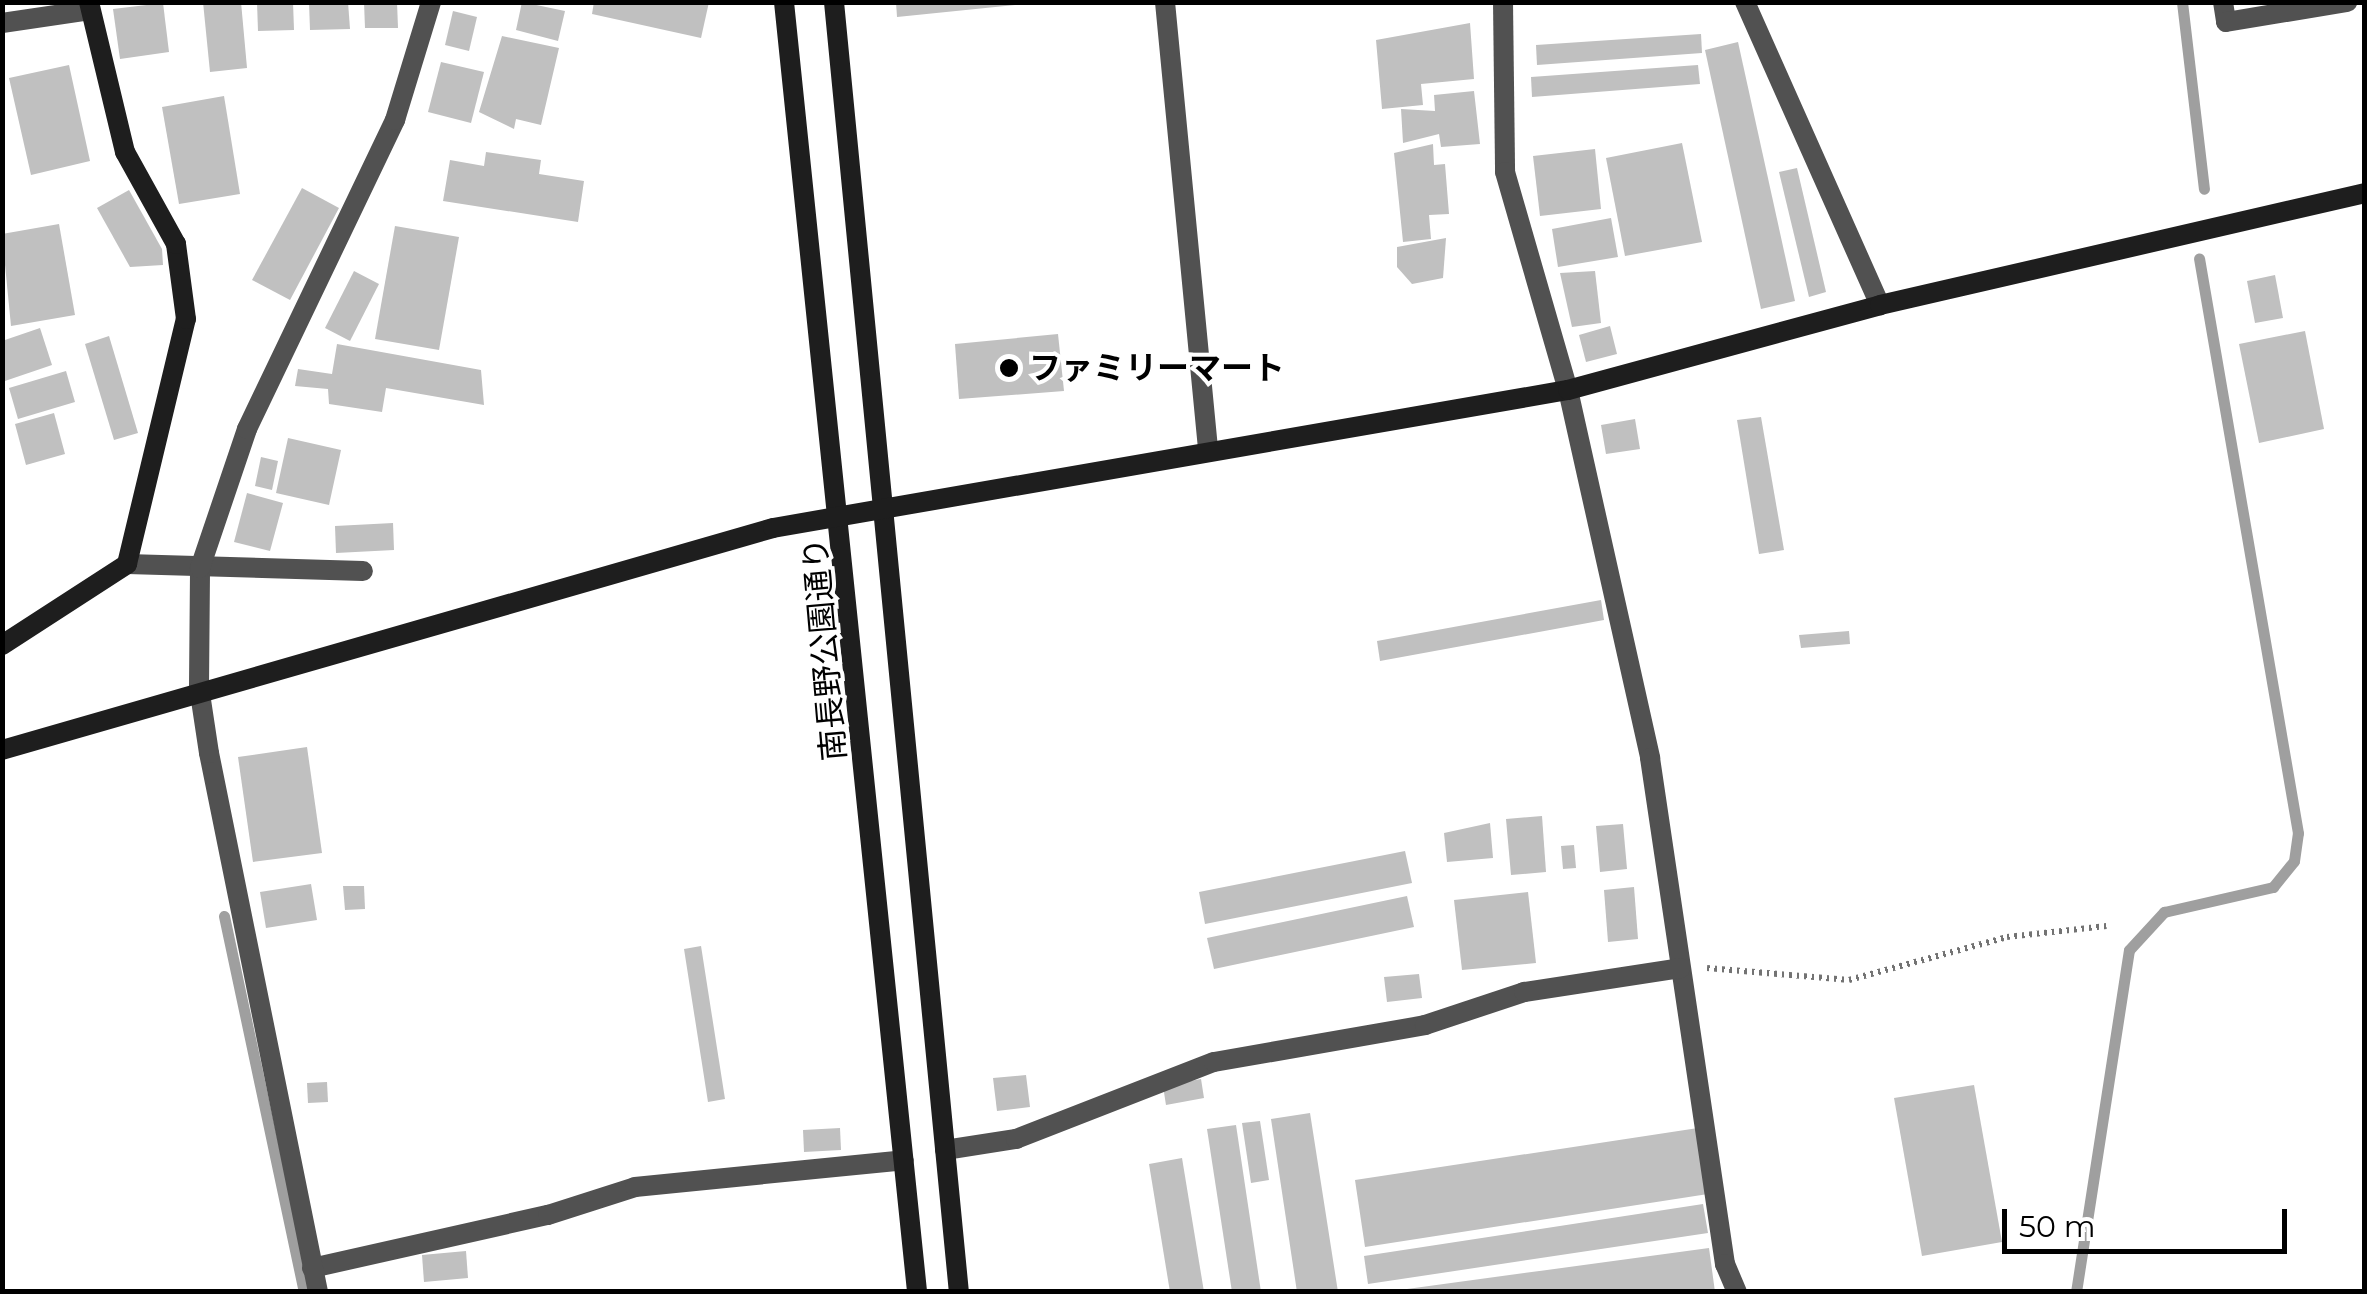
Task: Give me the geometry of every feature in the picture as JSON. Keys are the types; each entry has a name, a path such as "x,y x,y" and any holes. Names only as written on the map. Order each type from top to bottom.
{"street":[{"path":"318,1292 199,688 200,568 247,429 395,120 431,2"},
{"name":"南長野公園通り","path":"784,2 842,513 916,1292"},
{"path":"834,2 959,1292"},
{"path":"1165,2 1208,447"},
{"path":"1503,2 1506,172 1568,390 1650,758 1724,1264 1737,1292"},
{"path":"1745,2 1880,305"},
{"path":"2223,2 2226,22 2348,2"},
{"path":"2,23 89,6 124,152 176,244 185,279 186,319 127,564"},
{"path":"2,750 199,688 842,513 1208,447 1568,390 1880,305 2364,193"},
{"path":"2,644 127,564 363,571"},
{"path":"945,1150 1016,1139 1214,1062 1426,1025 1524,992 1680,968"},
{"path":"312,1268 548,1215 635,1187 904,1160"}],"path":[{"path":"1680,968 1756,966 1849,980 2007,937 2106,926"}],"building":[{"path":"203,2 241,2 247,68 210,72"},
{"path":"257,2 293,2 294,30 258,31"},
{"path":"309,2 348,2 350,29 310,30"},
{"path":"364,2 397,2 398,28 365,28"},
{"path":"522,2 565,11 558,41 516,30"},
{"path":"594,2 709,2 701,38 592,14"},
{"path":"896,2 1015,2 1015,5 897,17"},
{"path":"163,3 169,52 120,59 113,9"},
{"path":"453,11 477,17 469,51 445,45"},
{"path":"1470,23 1474,79 1421,84 1423,105 1382,109 1376,40"},
{"path":"1701,34 1702,53 1537,65 1536,45"},
{"path":"502,36 559,48 541,125 516,119 514,129 479,112"},
{"path":"1738,42 1795,301 1761,309 1705,50"},
{"path":"441,62 484,72 471,123 428,112"},
{"path":"69,65 90,161 31,175 9,78"},
{"path":"1698,65 1700,84 1532,97 1531,77"},
{"path":"1474,91 1480,144 1441,147 1439,134 1403,143 1401,109 1435,111 1434,95"},
{"path":"224,96 240,194 179,204 162,107"},
{"path":"1682,143 1702,242 1625,256 1606,158"},
{"path":"1433,144 1434,165 1445,164 1449,214 1429,215 1431,239 1403,242 1394,153"},
{"path":"1595,149 1601,209 1540,216 1533,156"},
{"path":"486,152 541,160 539,174 584,181 578,222 443,201 450,160 484,166"},
{"path":"1797,168 1826,292 1809,297 1779,172"},
{"path":"302,188 339,208 290,300 252,280"},
{"path":"129,190 162,249 163,265 130,267 97,208"},
{"path":"1611,218 1618,257 1558,267 1552,229"},
{"path":"59,224 75,315 11,326 2,234"},
{"path":"395,226 459,237 439,350 375,339"},
{"path":"1446,238 1443,278 1412,284 1397,267 1397,247"},
{"path":"354,271 379,284 350,341 325,328"},
{"path":"1595,271 1601,323 1572,327 1560,273"},
{"path":"2275,275 2283,318 2255,323 2247,281"},
{"path":"1610,326 1617,354 1586,362 1579,335"},
{"path":"40,328 52,365 2,382 2,341"},
{"path":"2305,331 2324,429 2259,443 2239,344"},
{"name":"ファミリーマート","path":"1058,334 1064,391 959,399 955,344"},
{"path":"109,336 138,433 114,440 85,344"},
{"path":"337,344 481,370 484,405 386,388 382,412 329,404 328,389 295,386 298,369 332,374"},
{"path":"66,371 75,402 18,419 9,388"},
{"path":"54,413 65,454 26,465 15,424"},
{"path":"1761,417 1784,550 1759,554 1737,420"},
{"path":"1635,419 1640,449 1606,454 1601,425"},
{"path":"288,438 341,450 329,505 276,493"},
{"path":"261,457 278,461 272,490 255,486"},
{"path":"247,493 283,503 270,551 234,542"},
{"path":"393,523 394,550 336,553 335,526"},
{"path":"1601,600 1604,620 1380,661 1377,641"},
{"path":"1849,631 1850,644 1801,648 1799,635"},
{"path":"307,747 322,853 253,862 238,757"},
{"path":"1542,816 1546,872 1511,875 1506,819"},
{"path":"1490,823 1493,858 1447,862 1444,833"},
{"path":"1623,824 1627,869 1600,872 1596,826"},
{"path":"1574,845 1576,868 1563,869 1561,846"},
{"path":"1405,851 1412,883 1205,924 1199,892"},
{"path":"311,884 317,920 266,928 260,892"},
{"path":"343,886 364,886 365,909 345,910"},
{"path":"1634,887 1638,939 1608,942 1604,890"},
{"path":"1528,892 1536,963 1462,970 1454,900"},
{"path":"1407,896 1414,927 1214,969 1207,938"},
{"path":"701,946 725,1099 708,1102 684,949"},
{"path":"1419,974 1422,998 1387,1002 1384,977"},
{"path":"1026,1075 1030,1107 997,1111 993,1078"},
{"path":"1201,1079 1204,1098 1166,1105 1163,1086"},
{"path":"327,1082 328,1102 308,1103 307,1083"},
{"path":"1974,1085 2002,1242 1922,1256 1894,1098"},
{"path":"1310,1113 1338,1292 1297,1292 1271,1119"},
{"path":"1260,1121 1269,1180 1251,1183 1242,1123"},
{"path":"1236,1125 1261,1292 1232,1292 1207,1129"},
{"path":"840,1128 841,1150 804,1152 803,1130"},
{"path":"1698,1128 1708,1194 1365,1247 1355,1180"},
{"path":"1182,1158 1204,1292 1170,1292 1149,1164"},
{"path":"1703,1204 1708,1233 1368,1284 1364,1256"},
{"path":"1709,1248 1715,1292 1407,1292 1407,1289"},
{"path":"466,1251 468,1278 424,1282 422,1255"}],"waterway":[{"path":"2182,2 2204,189"},
{"path":"2076,1292 2129,950 2164,912 2273,887 2294,861 2298,833 2199,258"},
{"path":"224,916 304,1292"}],"place":[{"name":"ファミリーマート","path":"1009,368"}]}
